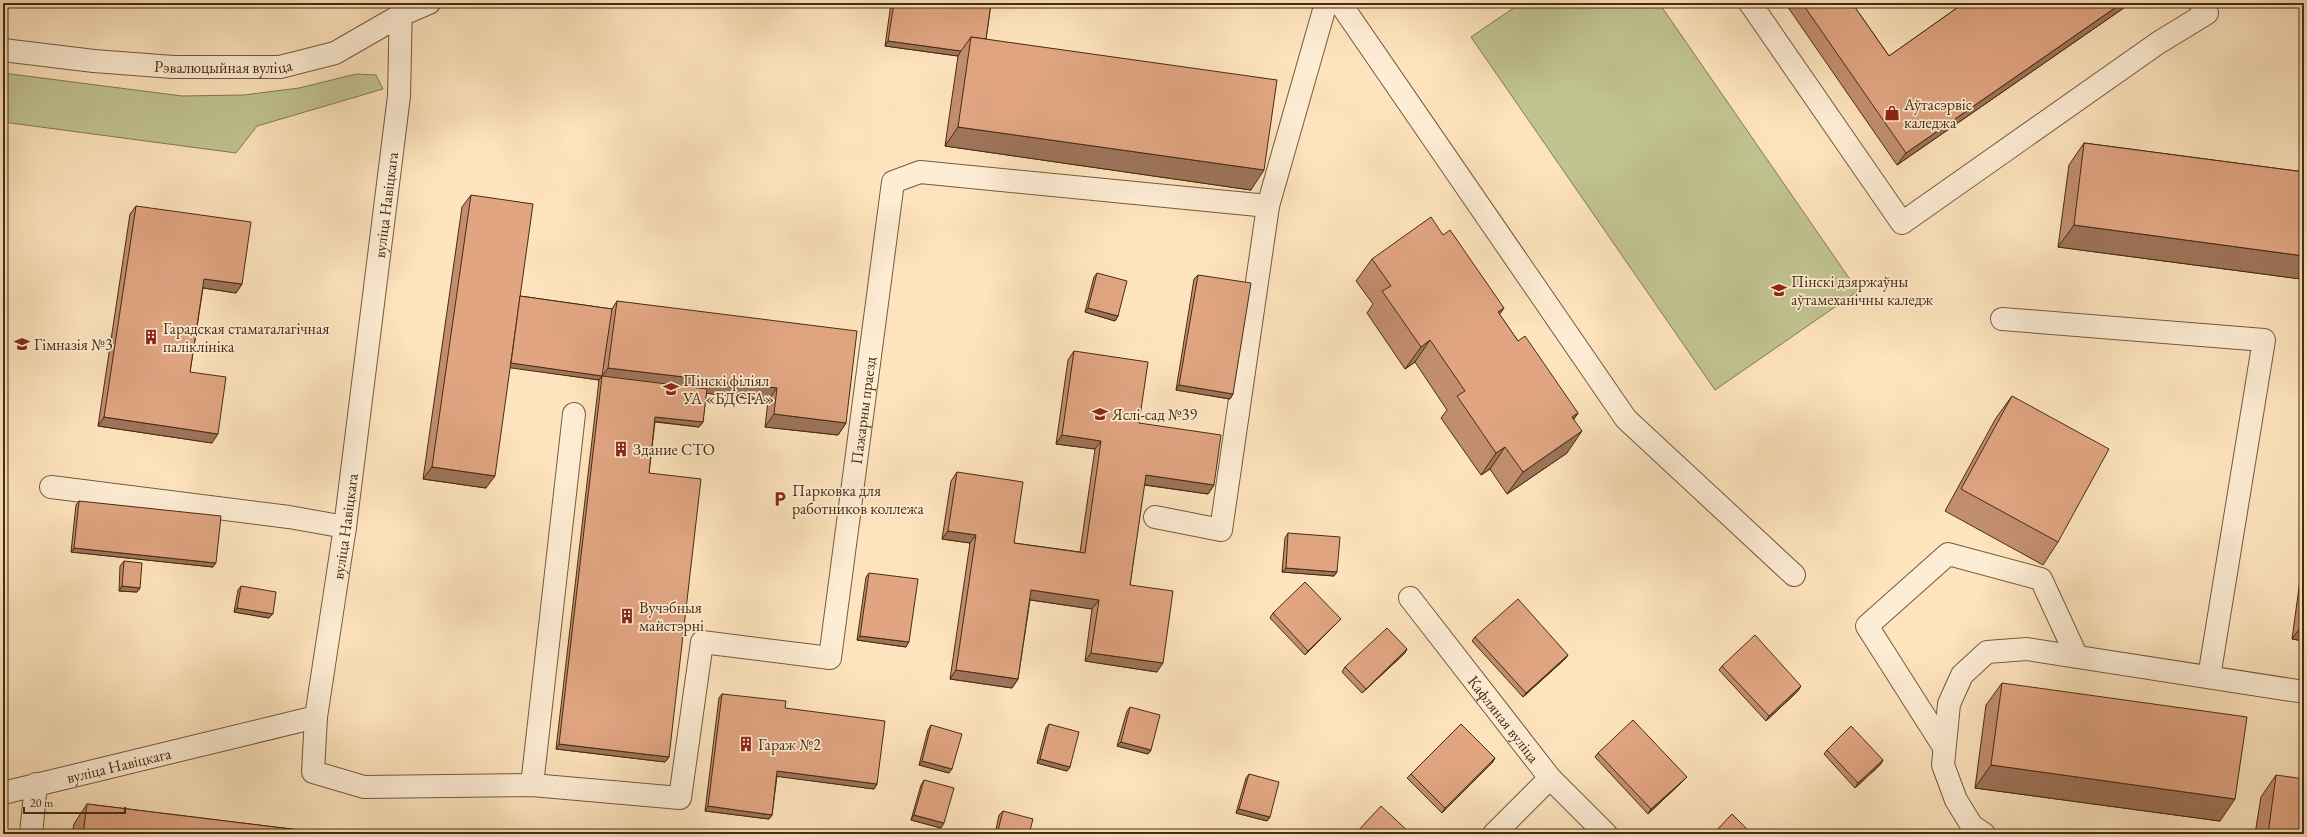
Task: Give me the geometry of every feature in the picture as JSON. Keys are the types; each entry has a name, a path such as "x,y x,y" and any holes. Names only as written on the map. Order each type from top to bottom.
{"street":[{"name":"Рэвалюцыйная вуліца","path":"3,50 94,61 172,67 280,67 335,53 401,9 429,3"},
{"path":"1155,517 1221,530 1268,206 1326,3"},
{"path":"1340,3 1626,419 1794,575"},
{"path":"1750,3 1902,223 2158,43 2206,13 2200,3"},
{"name":"вуліца Навіцкага","path":"3,793 316,717 345,527 399,96 401,9"},
{"name":"Пажарны праезд","path":"532,785 680,798 702,642 830,658 893,182 920,172 1268,206"},
{"path":"2002,319 2264,340 2209,677"},
{"path":"316,717 313,772 351,784 364,788 532,785 574,414"},
{"path":"51,487 288,517 345,527"},
{"path":"1944,747 1867,626 1948,554 2041,579 2077,657"},
{"name":"Кафляная вуліца","path":"1410,598 1550,778 1606,834"},
{"path":"1984,834 1972,826 1956,800 1943,765 1949,704 1962,675 1987,652 2027,648 2304,692"},
{"path":"1494,834 1550,778"},
{"path":"31,834 36,784"}],"green space":[{"path":"1521,3 1659,3 1858,291 1715,390 1471,37"},
{"path":"3,73 182,96 244,95 299,88 356,74 376,75 383,89 257,126 236,153 3,122"}],"building":[{"path":"894,3 991,3 986,39 971,37 961,51 888,41"},
{"path":"1802,3 1852,3 1889,56 1964,3 2122,3 1906,153"},
{"path":"971,37 1277,80 1264,170 958,127"},
{"path":"2084,143 2304,172 2304,256 2074,225"},
{"path":"471,195 533,204 495,476 432,467"},
{"name":"Гарадская стаматалагічная паліклініка","path":"136,206 251,222 242,284 204,279 190,372 226,377 218,434 104,417"},
{"path":"1431,217 1443,235 1450,230 1504,308 1498,312 1518,341 1525,336 1578,413 1572,417 1582,431 1523,472 1505,447 1496,453 1457,396 1465,391 1430,340 1421,347 1382,291 1391,286 1372,259"},
{"path":"1097,273 1127,281 1118,316 1088,308"},
{"path":"1198,275 1251,283 1233,394 1179,385"},
{"path":"520,296 612,309 602,376 511,363"},
{"path":"617,301 857,331 846,423 774,414 777,388 608,368"},
{"path":"1074,351 1148,362 1139,423 1221,435 1214,485 1146,475 1130,585 1173,591 1163,663 1091,653 1099,600 1031,590 1018,679 956,670 976,535 948,531 957,472 1023,482 1014,543 1085,553 1101,441 1062,435"},
{"name":"Вучэбныя майстэрні","path":"602,376 707,389 703,422 655,417 649,473 701,479 669,757 559,744"},
{"path":"2012,396 2109,449 2058,542 1961,489"},
{"path":"79,501 221,516 216,563 74,548"},
{"path":"1288,533 1340,537 1337,572 1286,568"},
{"path":"124,561 142,563 140,588 122,586"},
{"path":"869,573 918,579 909,642 860,636"},
{"path":"1305,582 1341,619 1308,651 1273,613"},
{"path":"241,586 276,592 273,614 237,608"},
{"path":"1518,599 1568,655 1526,693 1475,637"},
{"path":"1387,628 1407,649 1366,689 1345,667"},
{"path":"1755,635 1801,686 1769,716 1722,666"},
{"path":"2002,683 2247,717 2235,799 1991,765"},
{"path":"722,694 786,701 785,708 885,721 877,784 777,771 772,815 708,806"},
{"path":"1130,707 1160,715 1151,750 1121,742"},
{"path":"1633,720 1687,777 1651,809 1598,753"},
{"path":"1049,724 1079,732 1070,767 1040,759"},
{"path":"1461,724 1495,758 1445,808 1411,774"},
{"path":"931,725 962,734 952,769 922,761"},
{"path":"1851,726 1883,760 1858,783 1827,750"},
{"path":"1249,774 1279,782 1270,817 1239,809"},
{"path":"2276,775 2304,779 2304,834 2268,834"},
{"path":"924,780 954,788 944,823 914,815"},
{"path":"87,804 332,834 83,834"},
{"path":"1381,806 1411,834 1355,834"},
{"path":"1003,811 1033,819 1029,834 997,834"},
{"path":"1732,814 1752,834 1713,834"}],"place":[{"name":"Аўтасэрвіс каледжа","path":"1892,113"},
{"name":"Пінскі дзяржаўны аўтамеханічны каледж","path":"1779,290"},
{"name":"Гарадская стаматалагічная паліклініка","path":"151,337"},
{"name":"Гімназія №3","path":"22,344"},
{"name":"Пінскі філіял УА «БДСГА»","path":"671,389"},
{"name":"Яслі-сад №39","path":"1100,414"},
{"name":"Здание СТО","path":"621,449"},
{"name":"Парковка для работников коллежа","path":"780,499"},
{"name":"Вучэбныя майстэрні","path":"627,616"},
{"name":"Гараж №2","path":"746,744"}]}
